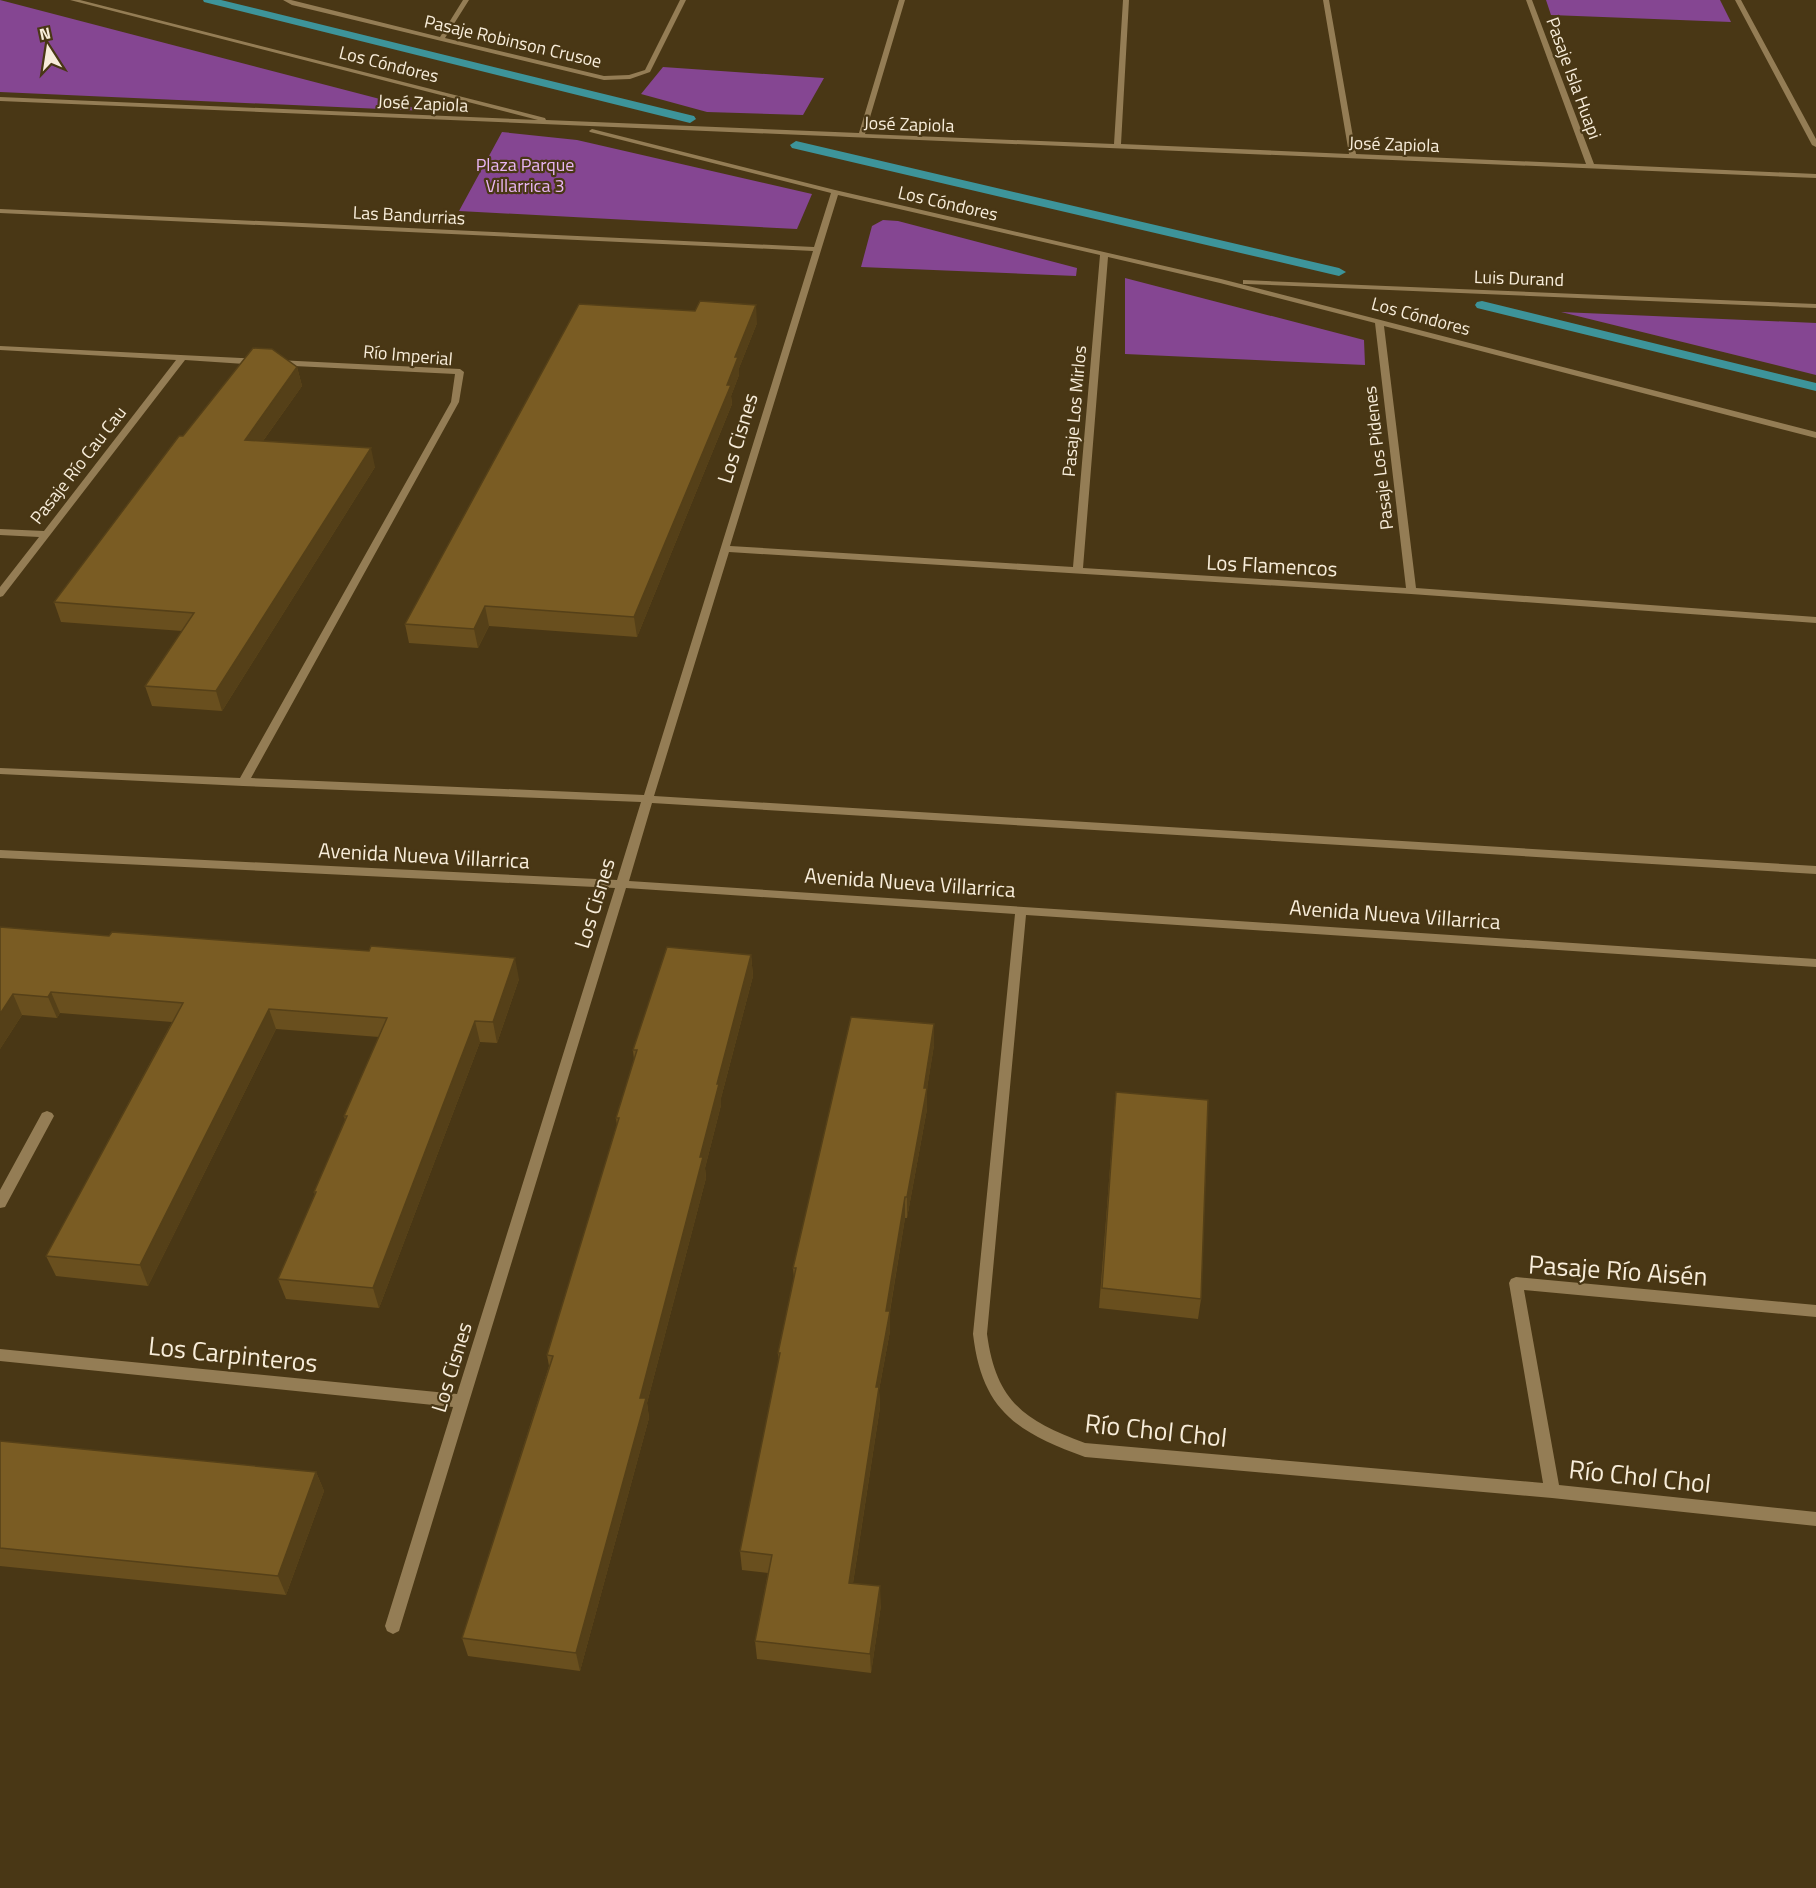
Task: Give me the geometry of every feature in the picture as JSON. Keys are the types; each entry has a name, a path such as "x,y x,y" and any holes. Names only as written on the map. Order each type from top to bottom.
{"street":[{"name":"Los Cóndores","path":"73,0 835,192 1221,280 1816,435"},
{"name":"Pasaje Robinson Crusoe","path":"286,0 294,4 604,78 630,77 648,71 683,0"},
{"path":"441,40 466,0"},
{"path":"861,137 902,0"},
{"path":"1117,147 1126,0"},
{"path":"1326,0 1353,157"},
{"name":"Pasaje Isla Huapi","path":"1529,0 1592,167"},
{"path":"1738,0 1816,145"},
{"name":"José Zapiola","path":"0,99 566,125 1816,176"},
{"name":"Los Cisnes","path":"393,1626 835,192"},
{"name":"Las Bandurrias","path":"0,211 817,249"},
{"name":"Pasaje Los Mirlos","path":"1078,571 1104,254"},
{"name":"Luis Durand","path":"1221,280 1816,306"},
{"name":"Pasaje Los Pidenes","path":"1379,321 1411,591"},
{"path":"0,356 4,348"},
{"name":"Río Imperial","path":"4,348 459,372 454,402 243,783"},
{"name":"Pasaje Río Cau Cau","path":"0,594 183,357"},
{"path":"0,532 46,534"},
{"name":"Los Flamencos","path":"725,549 1411,591 1816,620"},
{"path":"0,771 648,800 1816,870"},
{"name":"Avenida Nueva Villarrica","path":"0,854 621,884 1816,963"},
{"name":"Río Chol Chol","path":"1021,909 980,1334 981,1357 990,1380 1003,1402 1025,1423 1054,1439 1085,1449 1552,1491 1816,1519"},
{"path":"0,1203 47,1116"},
{"name":"Pasaje Río Aisén","path":"1552,1491 1516,1283 1816,1311"},
{"name":"Los Carpinteros","path":"0,1355 462,1401"}],"green space":[{"path":"0,0 426,111 0,92"},
{"path":"1546,0 1720,0 1731,22 1551,15"},
{"path":"663,67 824,78 803,115 707,112 641,94"},
{"name":"Plaza Parque Villarrica 3","path":"502,132 577,140 812,194 797,229 459,211"},
{"path":"883,220 898,221 1077,268 1076,276 861,267 872,226"},
{"path":"1125,278 1364,340 1365,365 1125,354"},
{"path":"1561,312 1816,323 1816,375"}],"building":[{"path":"700,301 756,305 735,357 738,357 727,385 731,385 634,617 485,606 474,629 405,624 579,304 695,311"},
{"path":"253,348 272,349 297,367 245,440 371,448 216,691 145,686 194,613 54,602 179,436 183,436"},
{"path":"0,927 109,936 112,932 369,951 371,946 515,958 493,1022 475,1021 373,1288 278,1279 347,1116 344,1116 387,1018 269,1009 140,1265 46,1256 183,1003 51,992 48,997 13,994 0,1014"},
{"path":"667,947 751,955 717,1084 719,1084 700,1157 703,1157 640,1398 646,1398 576,1653 462,1638 553,1356 547,1355 619,1118 616,1118 637,1050 633,1050"},
{"path":"851,1017 934,1024 924,1088 927,1088 907,1197 905,1197 886,1311 890,1311 876,1387 879,1387 849,1583 880,1586 870,1654 755,1641 772,1555 740,1551 796,1268 793,1268"},
{"path":"1116,1092 1208,1100 1201,1299 1102,1288"},
{"path":"0,1441 316,1472 278,1576 0,1548"}],"waterway":[{"path":"208,0 690,119"},
{"path":"796,145 1339,272"},
{"path":"1482,305 1816,387"}]}
